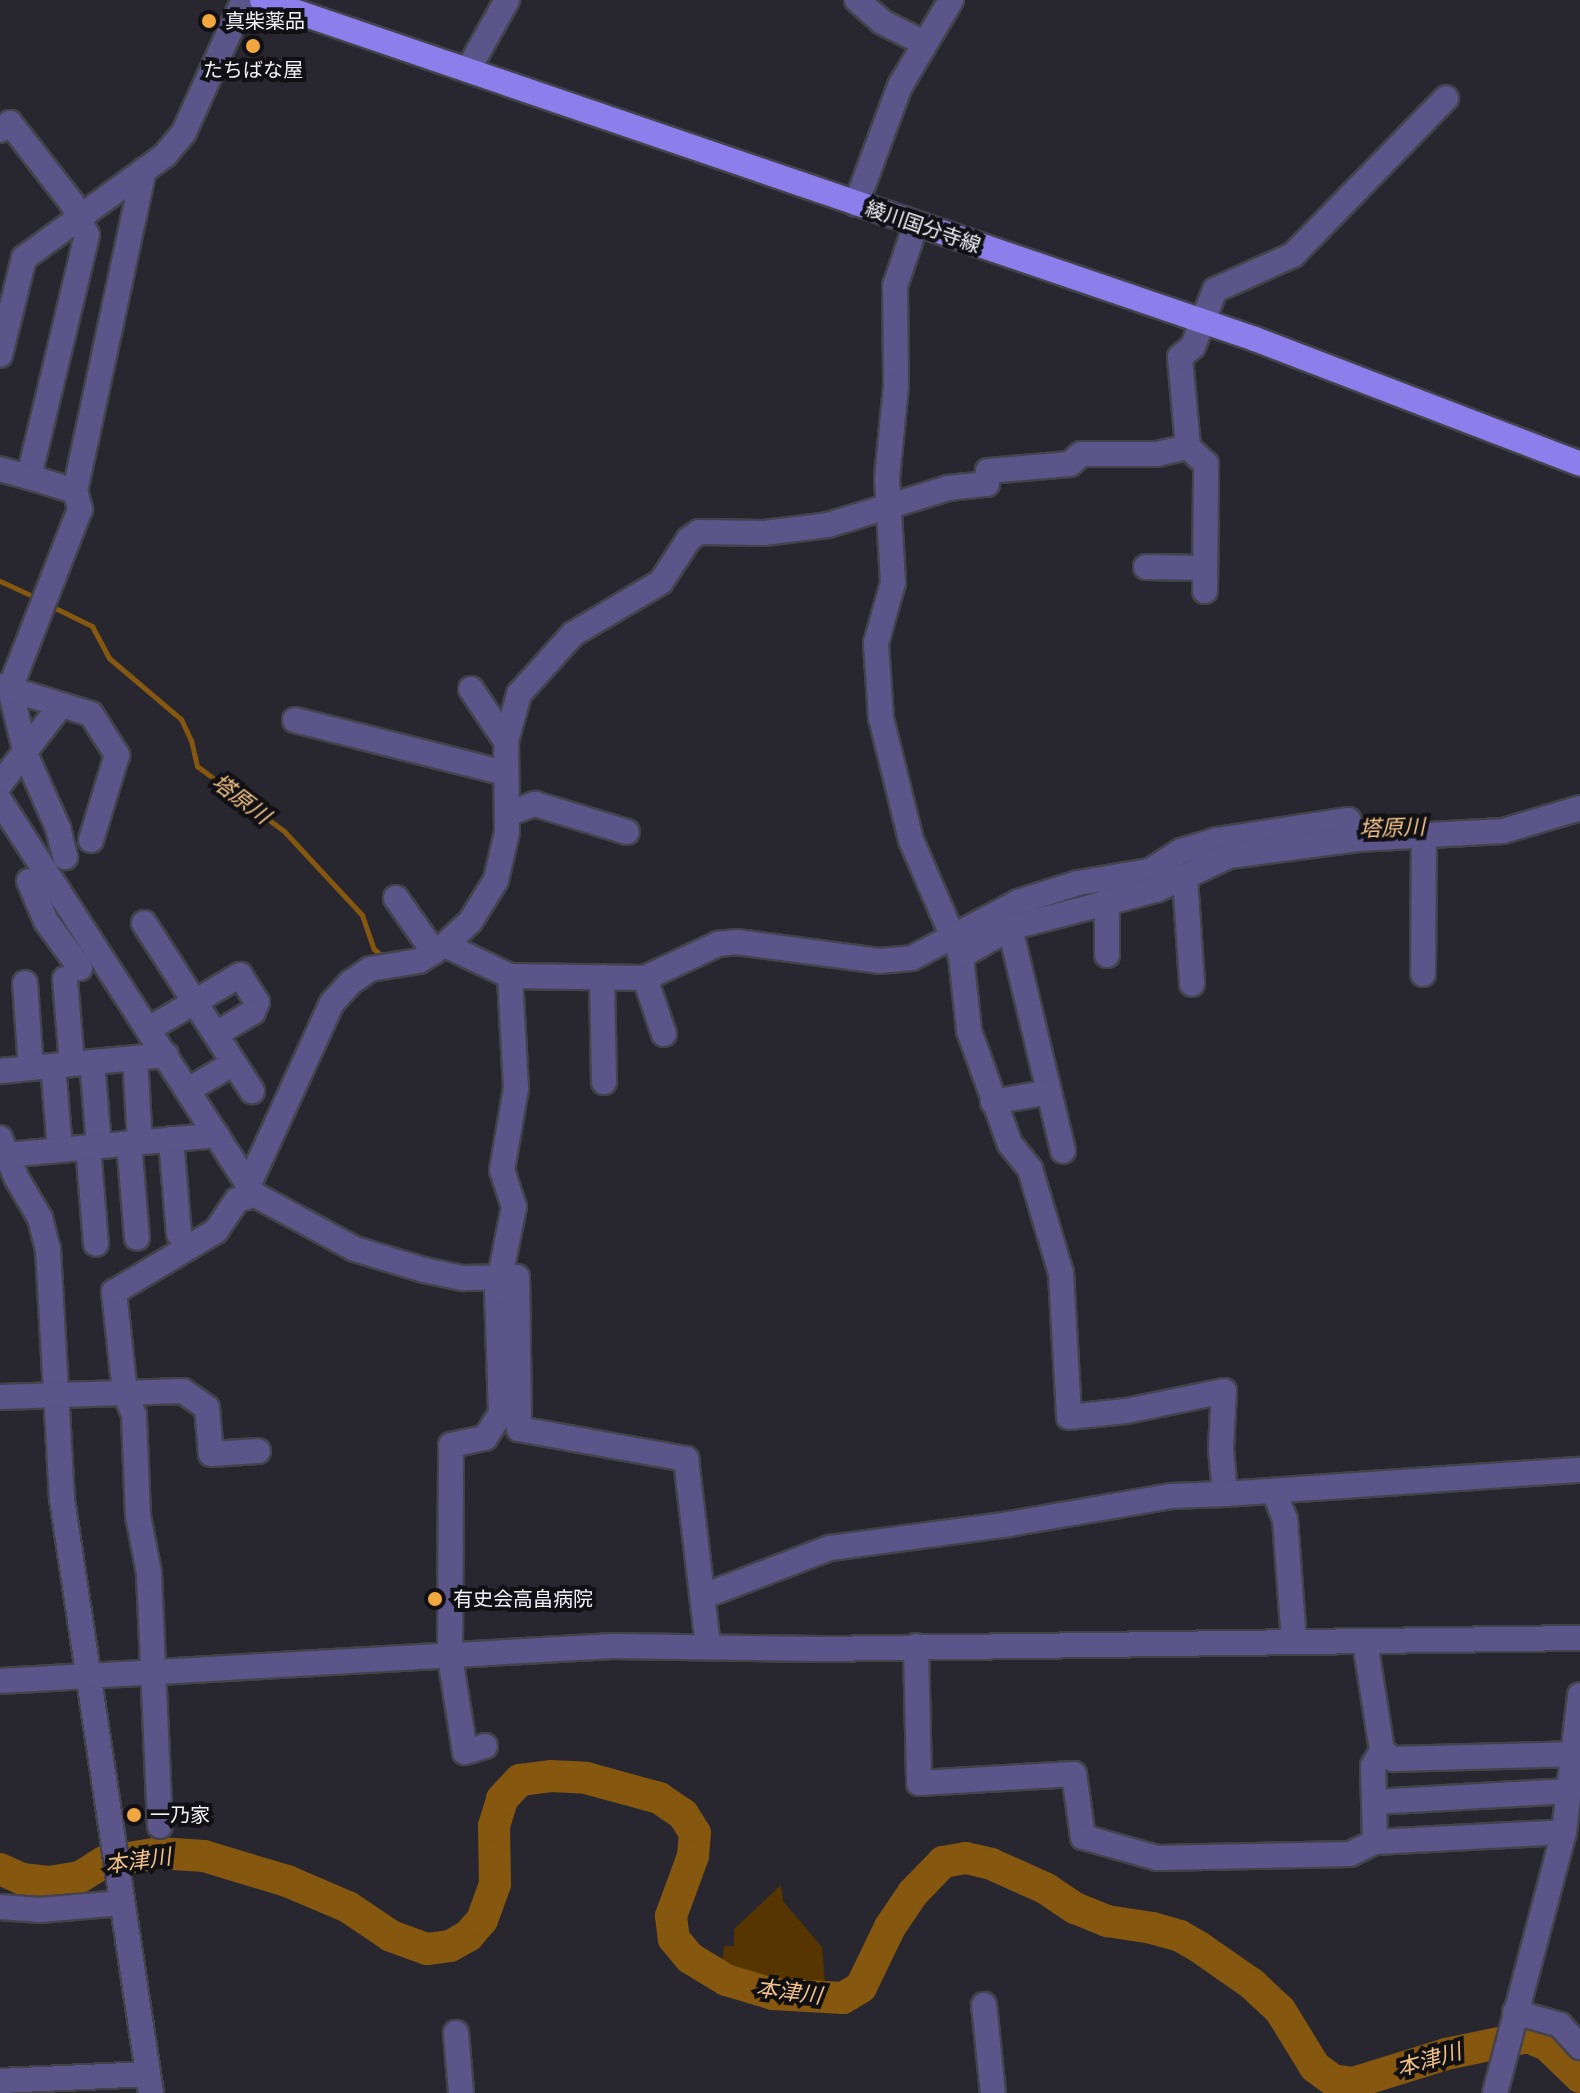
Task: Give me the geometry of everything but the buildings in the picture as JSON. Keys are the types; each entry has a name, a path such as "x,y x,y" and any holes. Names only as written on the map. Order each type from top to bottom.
{"main road":[{"name":"綾川国分寺線","path":"262,0 296,5 468,70 1204,322 1580,464"}],"street":[{"path":"0,355 24,258 165,155 184,132 244,0"},
{"path":"468,70 507,0"},
{"path":"857,0 882,22 924,43"},
{"path":"856,204 900,86 951,0"},
{"path":"1146,567 1205,579 1206,464 1188,447 1180,357 1193,346 1215,290 1293,255 1446,98"},
{"path":"0,130 10,123 81,216 87,235 29,477"},
{"path":"65,857 58,828 26,751 5,687 80,509 75,491 144,170"},
{"path":"916,224 895,286 896,386 887,478 893,583 876,643 881,718 911,840 957,945 969,1031 1010,1144 1030,1169 1061,1273 1069,1417 1126,1411 1224,1391 1221,1449 1225,1494"},
{"path":"160,1826 149,1573 138,1516 134,1415 125,1393 114,1292 216,1231 237,1200 252,1189 332,1003 350,983 370,969 419,961 433,946 470,922 496,880 504,856 506,741 519,694 573,634 661,582 689,539 699,532 808,530 948,488 987,484 988,471 1070,464 1081,454 1146,455 1188,447"},
{"path":"0,469 75,491"},
{"path":"5,687 91,714 117,755 91,840"},
{"path":"471,689 506,741"},
{"path":"0,784 61,705"},
{"path":"295,720 505,773"},
{"path":"0,801 252,1189 355,1249 463,1278 517,1277 519,1429 686,1459 708,1646"},
{"path":"507,814 535,804 627,832"},
{"path":"957,945 1107,900 1156,890 1229,856 1358,839 1503,831 1580,808"},
{"path":"957,945 1018,902 1078,883 1150,871 1181,851 1216,840 1348,820 1358,839"},
{"path":"1423,974 1424,835"},
{"path":"1181,851 1192,873 1192,984"},
{"path":"29,881 73,973 62,1065 60,1150"},
{"path":"396,898 433,946 510,976 645,978 718,944 737,942 879,961 912,958 951,939 957,945"},
{"path":"1107,900 1107,955"},
{"path":"144,923 252,1091"},
{"path":"1010,928 1063,1151"},
{"path":"149,1029 240,975 257,1002 253,1012 216,1034"},
{"path":"485,1746 465,1752 450,1657 451,1445 485,1438 501,1413 497,1292 514,1207 502,1170 516,1088 510,976"},
{"path":"602,977 604,1082"},
{"path":"645,978 664,1034"},
{"path":"25,983 94,1146 96,1244"},
{"path":"0,1071 166,1055"},
{"path":"135,1058 137,1238"},
{"path":"188,1090 234,1063"},
{"path":"993,1102 1049,1092"},
{"path":"3,1146 60,1150 217,1135"},
{"path":"171,1139 179,1234"},
{"path":"0,2081 149,2083 62,1499 48,1249 40,1218 3,1146"},
{"path":"0,1397 183,1391 207,1408 211,1454 258,1451"},
{"path":"704,1596 830,1548 1009,1524 1171,1496 1580,1470"},
{"path":"1274,1491 1285,1519 1294,1642"},
{"path":"0,1681 613,1646 819,1649 1580,1638"},
{"path":"1365,1642 1382,1751 1373,1766 1375,1842"},
{"path":"916,1646 919,1783 1074,1774 1083,1837 1157,1858 1350,1854 1375,1842 1564,1832"},
{"path":"1495,2093 1564,1832 1578,1753 1580,1695"},
{"path":"1382,1751 1393,1759 1578,1753"},
{"path":"1374,1802 1570,1791"},
{"path":"0,1907 40,1910 122,1903"},
{"path":"984,2005 993,2093"},
{"path":"1513,2018 1560,2025 1580,2047"},
{"path":"456,2033 461,2093"}],"shaded area":[{"path":"781,1885 783,1901 822,1947 825,1984 765,1980 722,1964 724,1946 734,1946 734,1929"}],"waterway":[{"name":"塔原川","path":"0,581 39,599"},
{"name":"塔原川","path":"51,606 92,626 109,658 181,719 191,740 197,766 284,831 362,915 374,949 382,956"},
{"name":"本津川","path":"0,1869 22,1879 49,1882 80,1877 104,1862 159,1853 204,1856 287,1881 348,1907 391,1936 427,1949 450,1946 468,1936 482,1920 495,1884 494,1826 502,1799 520,1780 551,1776 586,1778 659,1798 683,1814 695,1833 693,1856 671,1916 674,1939 690,1958 726,1980 773,1994 843,1998 861,1987 890,1927 913,1893 943,1862 966,1858 991,1864 1045,1888 1075,1908 1107,1921 1152,1928 1180,1936 1199,1947 1252,1984 1280,2010 1315,2067 1333,2080 1353,2083 1446,2054 1528,2037 1547,2045 1580,2077"}],"place":[{"name":"真柴薬品","path":"209,21"},
{"name":"たちばな屋","path":"253,46"},
{"name":"有史会高畠病院","path":"435,1599"},
{"name":"一乃家","path":"134,1815"}]}
